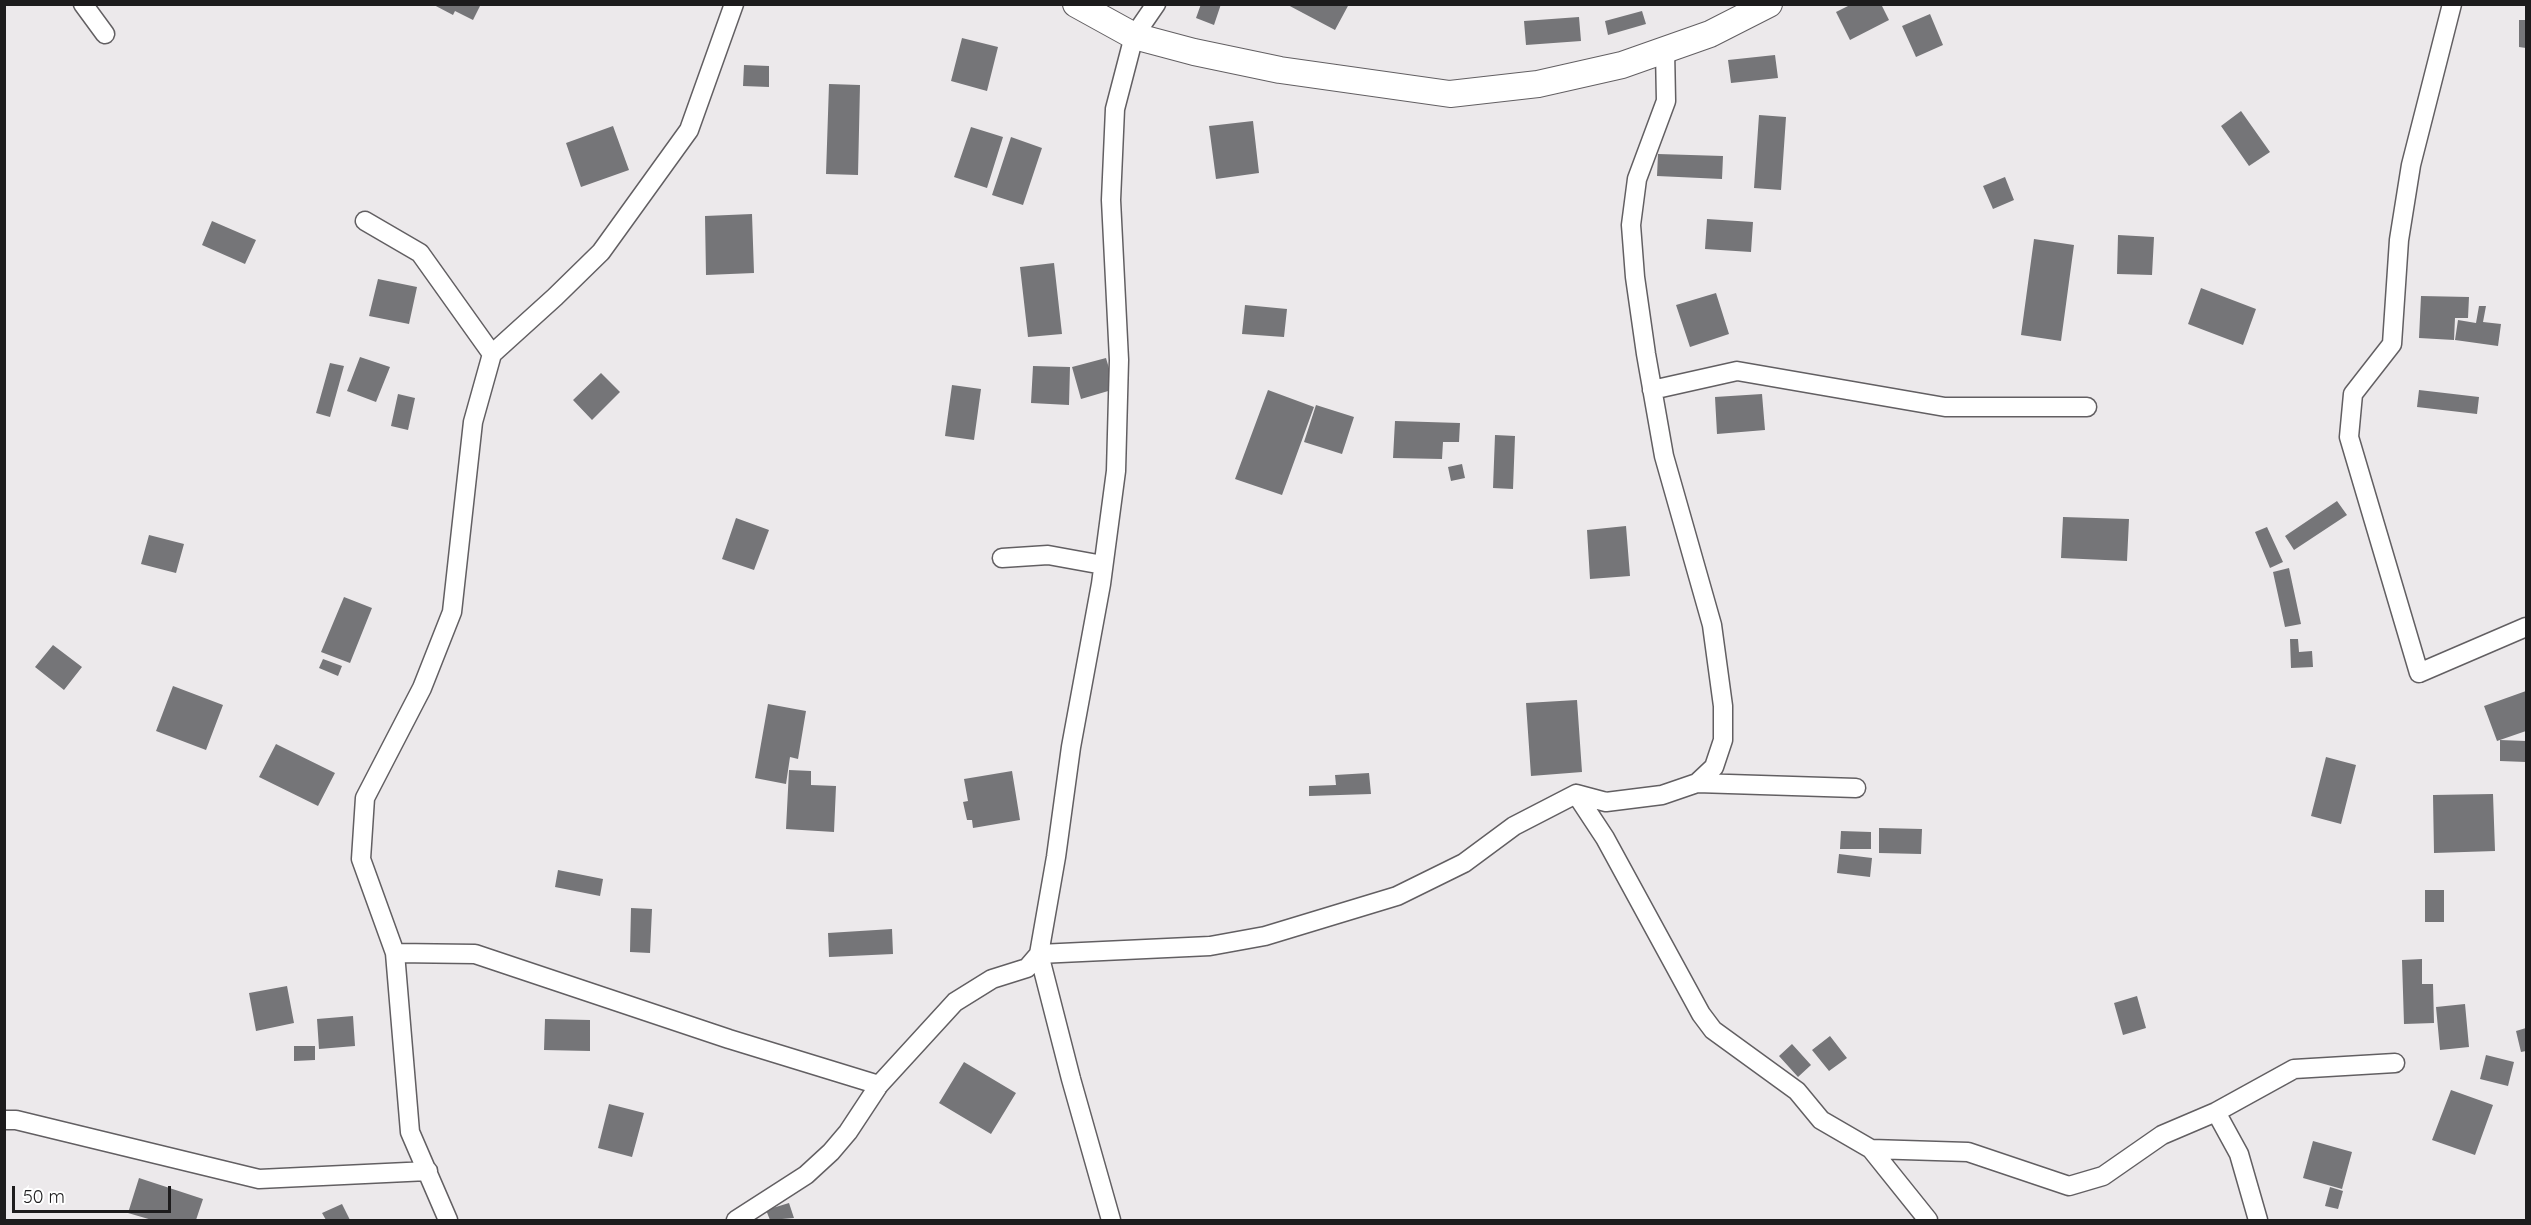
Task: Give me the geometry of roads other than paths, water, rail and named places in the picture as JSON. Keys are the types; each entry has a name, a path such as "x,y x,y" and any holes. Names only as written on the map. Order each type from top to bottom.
{"street":[{"path":"82,4 105,34"},
{"path":"448,1221 410,1132 395,953 361,859 365,798 422,688 452,612 473,422 492,354 601,252 689,130 734,4"},
{"path":"1076,4 1134,36 1194,52 1280,70 1450,94 1538,84 1622,65 1710,34 1769,4"},
{"path":"1111,1221 1039,954 1056,857 1071,747 1104,565 1116,471 1119,360 1111,200 1115,109 1134,36 1156,4"},
{"path":"2452,4 2411,165 2399,240 2392,344 2353,394 2349,437 2419,673 2526,627"},
{"path":"1665,50 1666,101 1637,179 1631,225 1635,277 1664,456 1712,625 1723,706 1723,740 1714,767 1697,783"},
{"path":"365,221 420,253 492,354"},
{"path":"1652,390 1737,371 1945,407 2087,407"},
{"path":"1002,558 1048,555 1104,565"},
{"path":"736,1221 806,1175 849,1132 879,1085 955,1002 992,979 1027,968 1039,954 1210,946 1265,936 1333,917 1397,896 1464,863 1514,826 1576,794 1606,802 1662,795 1697,783 1856,788"},
{"path":"1576,794 1605,838 1701,1014 1713,1030 1797,1091 1821,1120 1871,1149 1928,1221"},
{"path":"395,953 475,954 729,1039 879,1085"},
{"path":"1871,1149 1968,1152 2069,1186 2103,1176 2162,1135 2217,1112 2294,1069 2395,1063"},
{"path":"2217,1112 2239,1154 2258,1221"},
{"path":"4,1120 16,1120 259,1179 428,1171"}]}
